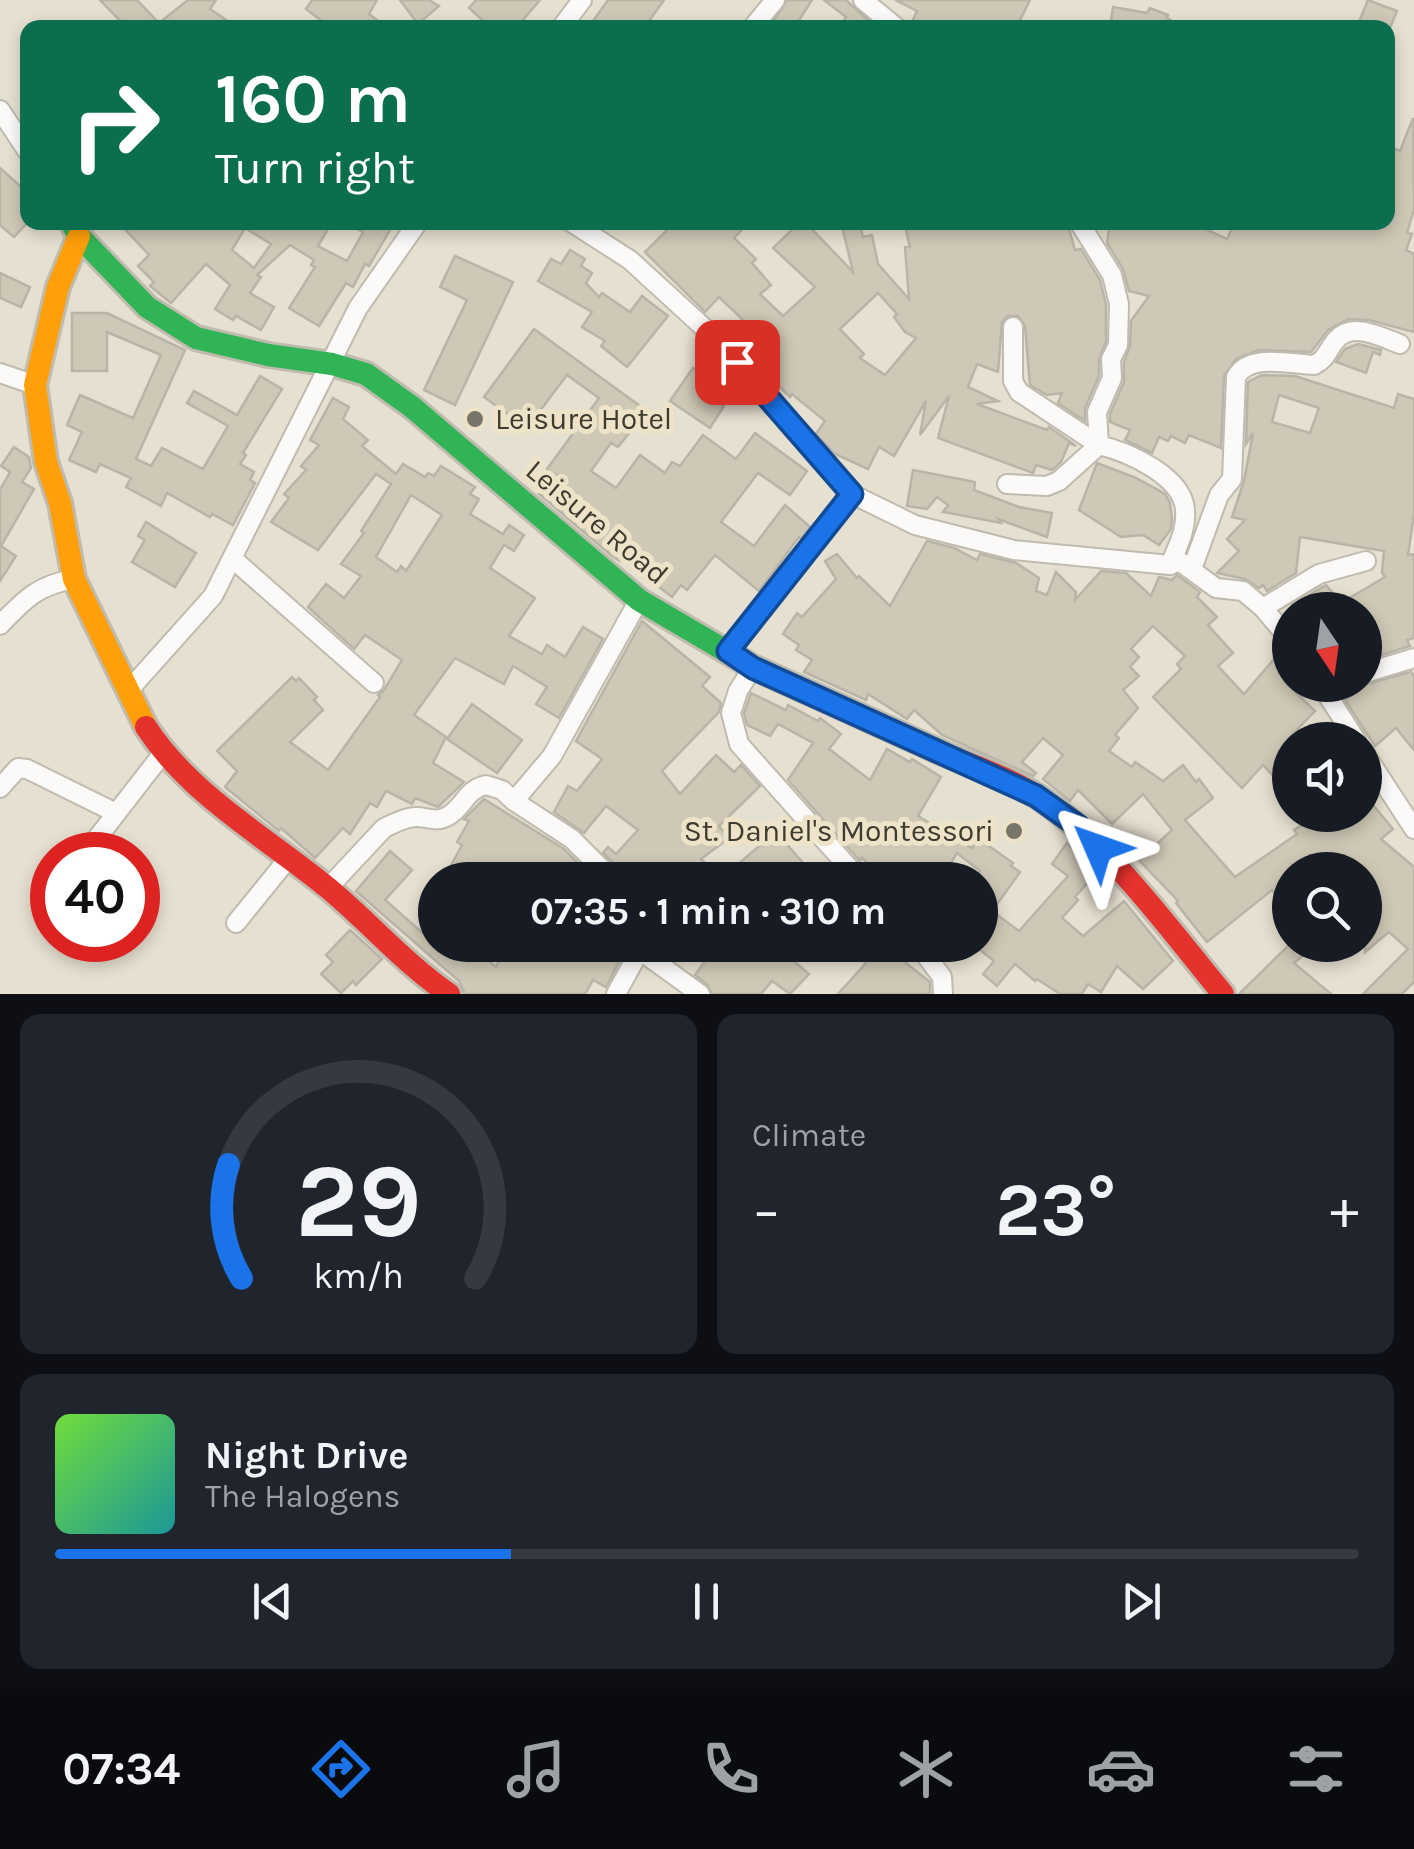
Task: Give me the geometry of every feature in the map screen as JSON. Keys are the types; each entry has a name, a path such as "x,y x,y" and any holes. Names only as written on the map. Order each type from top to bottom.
{"street":[{"path":"759,20 775,0"},
{"path":"863,0 887,20"},
{"path":"0,110 20,140"},
{"path":"75,230 35,385 46,462 60,504 74,579 128,691 163,753 239,822 328,888 449,994"},
{"name":"Leisure Road","path":"76,230 147,307 196,338 366,374 412,407 639,600 753,668 1036,796 1078,826 1223,994"},
{"path":"128,691 212,596 358,308 412,230"},
{"path":"583,230 630,260 712,335 852,494 915,525 1014,550 1170,564 1179,560 1216,588 1243,591 1272,619"},
{"path":"1084,230 1112,274 1119,304 1112,378 1097,412 1100,445"},
{"path":"1013,328 1013,381 1018,392 1100,445 1160,472 1177,490 1186,508 1183,534 1170,564"},
{"path":"1192,570 1219,495 1232,479 1236,377 1241,368 1252,362 1314,365 1324,360 1338,337 1350,330 1400,344"},
{"path":"0,373 35,385"},
{"path":"1007,484 1047,486 1100,445"},
{"path":"728,651 852,494"},
{"path":"233,558 374,683"},
{"path":"1263,608 1320,574 1366,561"},
{"path":"0,625 22,601 48,583 74,579"},
{"path":"514,801 552,756 639,600"},
{"path":"1382,668 1414,658"},
{"path":"753,668 738,691 731,713 740,744 844,862"},
{"path":"100,832 163,753"},
{"path":"0,788 12,772 27,769 114,812"},
{"path":"1382,780 1414,829"},
{"path":"328,888 384,828 416,817 433,821 452,815 469,792 486,785 502,790 572,840 595,862"},
{"path":"236,923 287,860"},
{"path":"616,994 632,962"},
{"path":"658,962 700,994"},
{"path":"931,962 942,977 943,994"}],"building":[{"path":"100,0 137,0 156,20 119,20"},
{"path":"188,0 216,0 210,9 226,20 163,20"},
{"path":"312,0 377,0 369,14 377,20 320,20 306,9"},
{"path":"400,0 429,0 439,6 423,20 415,20"},
{"path":"476,0 540,0 523,20 482,20 469,8"},
{"path":"608,0 664,0 650,20 594,20"},
{"path":"787,0 812,0 799,20 774,20"},
{"path":"824,0 846,0 868,20 844,20 846,17"},
{"path":"895,0 1030,0 1020,20 913,20 917,11"},
{"path":"1368,0 1397,11 1393,20 1360,20"},
{"path":"1113,7 1147,13 1150,8 1168,15 1171,20 1111,20"},
{"path":"1413,118 1414,209 1406,250 1414,254 1414,332 1349,319 1328,330 1311,352 1259,350 1236,359 1224,376 1221,448 1189,435 1185,443 1171,436 1168,441 1159,437 1152,453 1125,440 1130,430 1110,422 1110,414 1124,382 1131,321 1149,296 1129,291 1123,269 1107,243 1109,230 1208,230 1227,239 1231,230 1395,230 1395,149 1400,151"},
{"path":"0,168 20,186 21,230 14,237 0,225"},
{"path":"126,230 244,230 232,250 254,268 271,244 248,230 327,230 318,246 347,261 363,232 359,230 390,230 369,266 365,264 353,287 346,283 319,326 289,308 315,267 311,265 314,260 290,245 257,275 261,277 250,293 274,307 261,330 215,309 230,285 206,264 171,303 150,286 154,282 138,266 149,255"},
{"path":"667,230 742,230 734,238 756,259 752,263 771,285 760,294 783,316 815,287 773,248 792,230 813,230 853,272 843,230 861,230 863,237 872,235 878,264 909,299 905,247 910,247 906,230 1069,230 1075,250 1081,249 1100,280 1106,305 1106,342 1099,359 1099,376 1085,408 1085,421 1058,403 1062,393 1047,395 1030,385 1025,326 1018,316 1008,316 1002,322 998,372 977,364 968,387 998,401 977,404 1047,430 1049,427 1076,446 1069,443 1061,462 1052,470 1036,465 1033,473 938,438 949,396 920,435 926,401 894,456 879,447 868,469 835,454 816,434 825,421 792,394 790,397 767,374 776,365 758,344 763,339 719,297 705,312 645,252","holes":["878,293 897,314 894,317 905,332 916,338 885,375 860,358 864,354 840,329"]},
{"path":"570,250 585,259 581,266 592,273 586,283 599,297 602,293 630,312 642,296 668,316 627,367 601,346 605,341 582,327 592,312 538,281 551,259 561,264"},
{"path":"455,256 513,282 455,405 424,390 467,300 440,287"},
{"path":"0,273 30,287 21,307 0,298"},
{"path":"72,313 107,313 185,350 136,459 151,466 162,448 203,469 228,426 187,403 194,391 237,415 260,376 282,389 243,453 246,455 240,464 254,472 250,480 255,483 233,525 167,493 161,506 126,487 131,478 100,464 96,472 69,460 82,432 67,425 80,395 133,418 161,355 107,332 107,371 72,371"},
{"path":"534,329 647,411 618,447 611,443 591,471 616,488 640,455 665,473 672,462 680,466 703,435 736,459 755,433 807,471 790,495 758,473 721,522 754,546 785,505 810,527 759,591 715,555 687,590 681,585 672,597 623,557 620,561 612,556 539,494 556,475 547,469 599,398 567,375 527,428 484,397"},
{"path":"1358,344 1381,350 1380,355 1373,352 1366,373 1336,362 1345,349"},
{"path":"693,368 711,380 703,393 724,406 710,428 670,401"},
{"path":"1262,375 1295,376 1394,408 1398,394 1414,399 1414,514 1408,555 1414,554 1414,638 1407,640 1410,646 1382,655 1382,592 1360,592 1385,577 1384,551 1300,537 1296,573 1267,591 1263,585 1259,588 1245,579 1217,573 1239,551 1227,539 1245,520 1232,517 1253,433 1246,444 1248,382","holes":["1279,395 1319,408 1310,433 1272,422"]},
{"path":"333,398 349,407 343,419 368,440 362,446 396,474 403,464 425,477 428,473 434,476 441,466 475,487 470,494 479,499 470,514 503,534 509,525 524,535 514,551 504,545 490,568 535,598 509,636 542,654 547,645 565,657 583,627 603,639 559,718 536,704 547,687 513,666 504,684 455,658 414,715 446,737 433,763 464,782 438,807 415,798 412,804 386,791 377,807 370,803 350,834 343,828 315,858 225,787 237,771 217,751 292,677 296,681 299,678 323,710 290,742 328,770 402,660 365,635 354,649 308,607 326,584 344,598 361,576 341,564 364,533 361,531 391,484 376,474 318,550 271,522 289,498 284,494 306,470 301,466 319,445 310,440","holes":["411,495 442,515 406,571 401,566 397,572 376,557"]},
{"path":"14,447 29,457 31,468 22,482 34,489 1,546 16,556 0,581 0,490 10,472 1,466"},
{"path":"1097,463 1165,494 1170,503 1171,529 1159,545 1143,535 1121,537 1079,510"},
{"path":"913,470 975,482 974,490 1019,507 1052,513 1047,537 998,519 1001,523 943,512 948,505 937,497 927,509 907,506"},
{"path":"146,522 196,553 175,587 132,562 145,540 138,536"},
{"path":"927,541 954,548 977,560 980,554 1016,563 1039,578 1036,591 1047,595 1056,572 1076,592 1075,600 1101,571 1126,573 1151,596 1159,577 1172,580 1177,575 1200,592 1197,597 1217,617 1208,625 1233,653 1218,666 1244,694 1272,661 1272,702 1306,702 1315,711 1304,722 1272,722 1272,775 1263,765 1242,788 1153,697 1181,669 1177,664 1185,656 1153,626 1131,649 1139,657 1130,667 1139,676 1123,690 1138,708 1115,735 1119,738 1109,751 1132,767 1135,762 1163,781 1183,765 1196,782 1199,779 1213,798 1185,820 1235,877 1296,832 1382,832 1382,816 1393,829 1381,839 1414,867 1414,982 1402,994 1363,994 1408,949 1389,932 1382,938 1382,852 1272,852 1272,890 1207,942 1178,901 1139,860 1172,830 1143,794 1112,824 1078,790 1070,801 1043,779 1063,755 1043,738 1022,762 1036,773 1033,776 942,735 914,710 907,719 868,694 866,700 804,672 812,660 796,650 799,645 783,634 797,613 802,617 836,579 825,561 837,554 857,578 890,606"},
{"path":"642,621 710,677 702,686 721,703 719,712 662,771 680,794 716,755 734,772 741,765 760,786 719,826 729,838 701,859 704,862 612,862 603,853 608,847 616,854 638,830 606,806 584,833 554,812 568,786 577,791 602,759 576,741"},
{"path":"1411,672 1414,676 1414,750 1396,728 1382,740 1382,722 1359,722 1346,702 1382,702 1382,680"},
{"path":"751,693 786,710 788,705 818,721 820,718 841,734 829,749 870,780 887,749 910,762 912,759 941,777 918,816 972,848 979,839 1020,872 998,903 998,862 968,862 957,853 951,862 867,862 862,858 860,861 788,780 813,743 778,724 770,736 747,725 744,713"},
{"path":"472,704 522,740 497,773 447,739"},
{"path":"484,799 564,849 577,862 453,862 462,845 457,842 469,821 464,819"},
{"path":"776,832 802,862 741,862"},
{"path":"1067,843 1097,872 1062,918 1083,936 1124,901 1173,961 1143,989 1117,966 1101,992 1088,984 1082,994 1060,994 1035,981 1015,964 997,986 983,974 993,962 998,962 998,915 1019,931 1068,876 1052,864"},
{"path":"390,851 412,870 385,900 418,929 418,945 356,891"},
{"path":"350,930 382,959 356,985 353,981 341,993 321,974 333,962 326,955"},
{"path":"437,962 490,962 496,967 498,962 619,962 606,987 593,980 585,994 465,994 459,981"},
{"path":"704,962 795,962 809,974 790,994 772,981 761,994 712,994 708,985 695,975"},
{"path":"905,962 930,982 930,994 838,994 866,963"},
{"path":"1272,962 1295,962 1331,994 1239,994"}],"traffic: fast":[{"path":"76,230 147,307 196,338 366,374 412,407 639,600 753,667 938,751"}],"traffic: slow":[{"path":"79,236 58,287 35,385 46,462 60,503 74,579 146,727"}],"traffic: jam":[{"path":"146,727 164,752 207,795 328,888 417,970 449,994"},
{"path":"938,751 1014,783 1063,815 1136,888 1223,994"}],"place":[{"name":"Leisure Hotel","path":"475,419"},
{"name":"St. Daniel's Montessori","path":"1014,831"}],"route":[{"path":"737,362 852,494 728,651 753,668 1036,796 1078,826 1098,848"}]}
